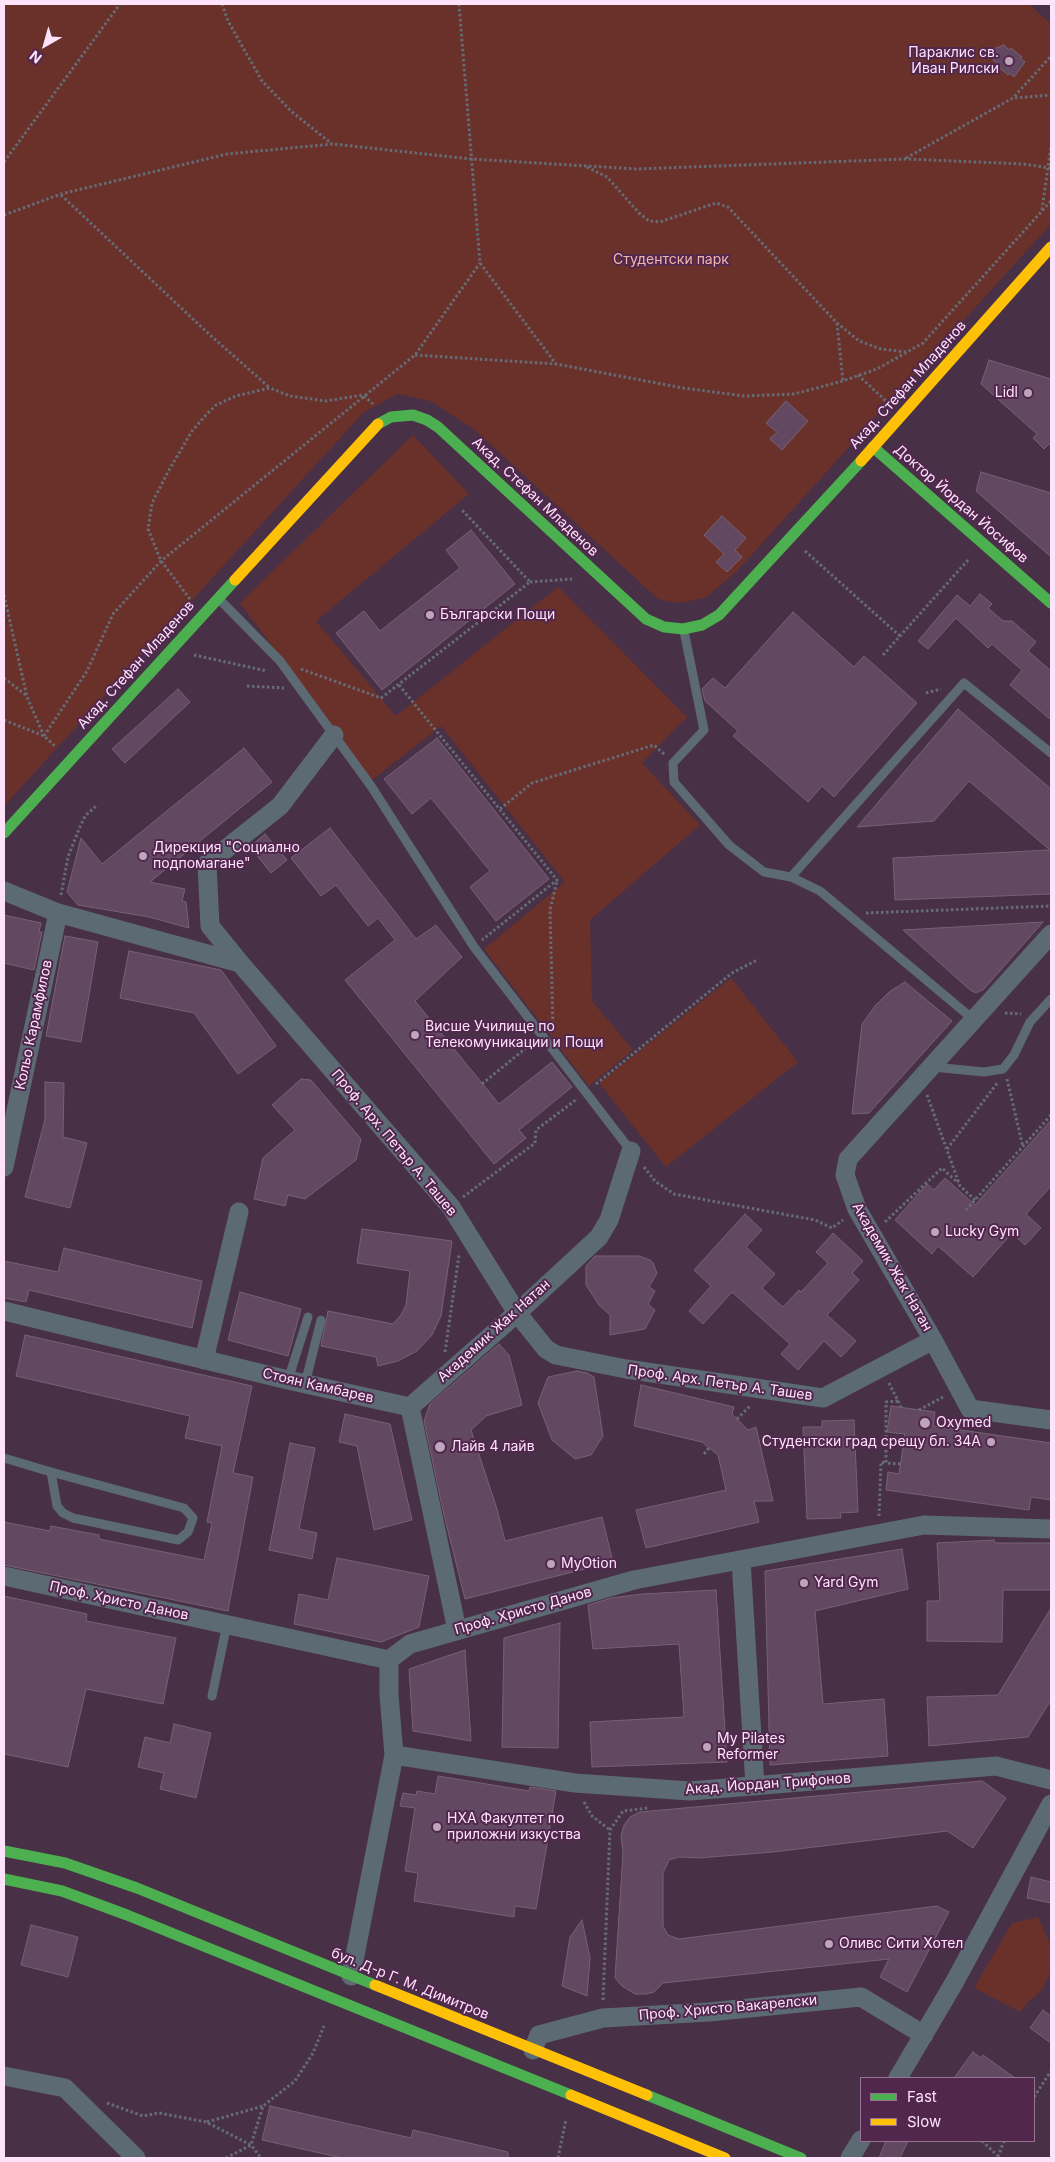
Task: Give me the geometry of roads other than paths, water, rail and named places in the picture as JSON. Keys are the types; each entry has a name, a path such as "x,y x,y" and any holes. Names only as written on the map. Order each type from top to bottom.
{"street":[{"name":"Акад. Стефан Младенов","path":"4,833 378,424 391,417 413,415 427,420 438,428 646,620 664,627 683,629 702,625 719,616 1050,251"},
{"name":"Доктор Йордан Йосифов","path":"873,447 1051,603"},
{"name":"Проф. Арх. Петър А. Ташев","path":"334,734 280,806 207,864 210,926 240,964 451,1207 517,1313 546,1349 556,1355 626,1369 823,1398 933,1340"},
{"path":"4,891 58,913 240,964"},
{"name":"Кольо Карамфилов","path":"4,1167 58,913"},
{"name":"Академик Жак Натан","path":"1051,934 848,1159 845,1176 857,1209 933,1340 970,1409 1051,1420"},
{"name":"Академик Жак Натан","path":"410,1407 517,1313 599,1237 609,1220 631,1151"},
{"path":"204,1360 239,1212"},
{"name":"Стоян Камбарев","path":"4,1311 297,1382 410,1407"},
{"path":"410,1407 457,1630"},
{"name":"Проф. Христо Данов","path":"4,1576 389,1660 410,1644 634,1580 924,1525 1051,1529"},
{"path":"741,1560 755,1786"},
{"path":"351,1976 394,1754 389,1695 389,1660"},
{"name":"Акад. Йордан Трифонов","path":"394,1754 575,1783 690,1791 996,1766 1051,1780"},
{"path":"899,2077 1051,1804"},
{"name":"бул. Д-р Г. М. Димитров","path":"4,1851 65,1863 136,1888 800,2158"},
{"path":"4,1879 62,1891 126,1915 725,2158"},
{"name":"Проф. Христо Вакарелски","path":"533,2050 539,2035 602,2018 709,2012 861,1997 924,2034"},
{"path":"4,2076 66,2088 136,2158"},
{"path":"850,2158 860,2142"}],"lane":[{"path":"218,598 280,661 371,786 474,947 631,1151"},
{"path":"683,629 704,730 673,763 674,782 729,845 764,872 791,878 820,891 974,1020"},
{"path":"791,878 964,683 1051,753"},
{"path":"927,1073 984,1072 1003,1069 1014,1055 1030,1022 1051,999"},
{"path":"297,1382 308,1317"},
{"path":"297,1382 321,1320"},
{"path":"4,1458 184,1508 193,1518 188,1532 178,1540 73,1518 63,1514 57,1506 51,1472"},
{"path":"212,1696 227,1624"}],"place":[{"name":"Параклис св. Иван Рилски","path":"1009,61"},
{"name":"Lidl","path":"1028,393"},
{"name":"Български Пощи","path":"430,615"},
{"name":"Дирекция \"Социално подпомагане\"","path":"143,856"},
{"name":"Висше Училище по Телекомуникации и Пощи","path":"415,1035"},
{"name":"Lucky Gym","path":"935,1232"},
{"name":"Oxymed","path":"925,1423"},
{"name":"Студентски град срещу бл. 34А","path":"991,1442"},
{"name":"Лайв 4 лайв","path":"440,1447"},
{"name":"MyOtion","path":"551,1564"},
{"name":"Yard Gym","path":"804,1583"},
{"name":"My Pilates Reformer","path":"707,1747"},
{"name":"НХА Факултет по приложни изкуства","path":"437,1827"},
{"name":"Оливс Сити Хотел","path":"829,1944"}],"park label":[{"name":"Студентски парк","path":"671,260"}]}
